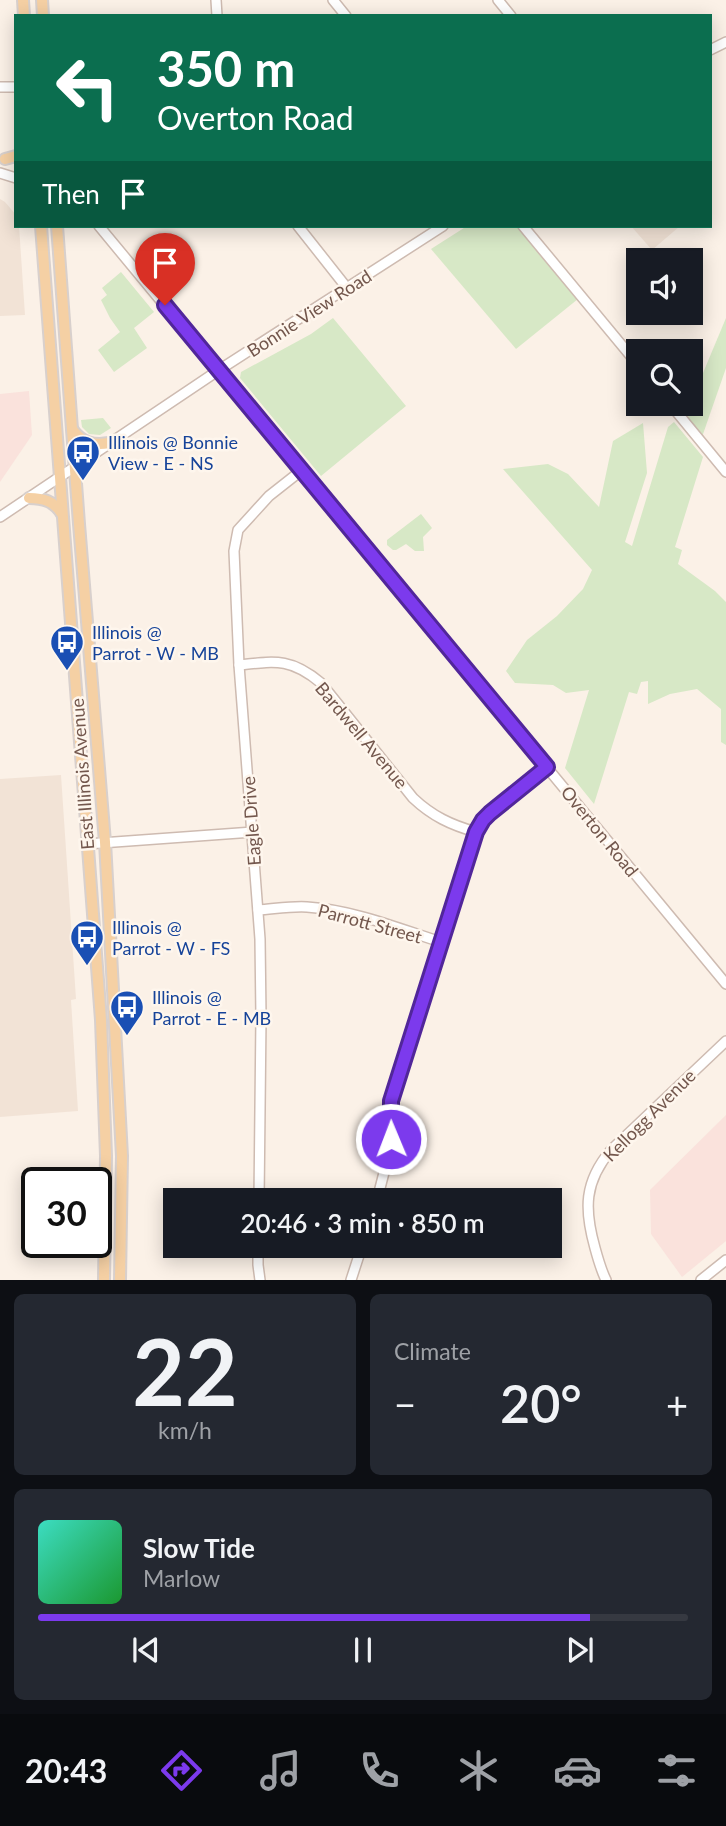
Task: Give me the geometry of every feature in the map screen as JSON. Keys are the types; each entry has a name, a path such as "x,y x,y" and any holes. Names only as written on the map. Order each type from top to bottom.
{"main road":[{"name":"East Illinois Avenue","path":"41,228 101,1020 106,1156 104,1276"},
{"name":"East Illinois Avenue","path":"57,228 105,842 122,1156 120,1277"},
{"path":"46,312 63,312"},
{"path":"72,429 85,441 108,443"},
{"path":"29,498 48,501 59,509 62,515"},
{"path":"71,629 87,627"},
{"path":"82,771 99,769"},
{"path":"101,1020 115,1018"},
{"path":"104,1276 120,1277"}],"street":[{"path":"333,0 344,14"},
{"path":"498,0 509,14"},
{"name":"Overton Road","path":"101,228 726,984"},
{"path":"300,228 347,288"},
{"name":"Bonnie View Road","path":"0,517 219,370 440,228"},
{"path":"525,228 626,350"},
{"path":"680,416 726,472"},
{"name":"Eagle Drive","path":"259,1188 261,1017 258,910 239,665 234,551 238,530 269,496 302,470"},
{"name":"Bardwell Avenue","path":"239,665 274,661 307,671 320,683 426,811 453,825 476,832"},
{"path":"380,1188 390,1146 391,1101 476,832 490,813 547,767"},
{"path":"87,844 253,832"},
{"name":"Parrott Street","path":"258,910 305,907 327,909 440,942"},
{"name":"Kellogg Avenue","path":"606,1280 588,1226 586,1207 594,1174 611,1150 726,1041"},
{"path":"259,1258 260,1280"},
{"path":"351,1280 358,1258"},
{"path":"701,1280 726,1260"}],"shaded area":[{"path":"0,199 14,213 14,228 19,228 25,315 0,316"},
{"path":"633,228 678,228 654,248 650,248"},
{"path":"29,391 32,435 0,482 0,394"},
{"path":"61,775 76,999 71,1000 78,1111 0,1117 0,779"},
{"path":"726,1115 726,1241 682,1277 651,1234 650,1190"}],"green space":[{"path":"464,228 520,228 578,299 516,349 431,249"},
{"path":"121,272 154,312 134,328 147,348 114,372 98,350 120,332 101,300 107,295 102,288"},
{"path":"333,318 406,406 321,476 240,378 241,372 311,334"},
{"path":"726,318 726,368 702,437 685,416 703,416 703,373"},
{"path":"103,418 111,428 100,435 89,434 82,427 81,420"},
{"path":"674,422 703,457 675,547 682,550 678,564 726,602 726,745 721,742 721,709 697,689 670,694 648,704 648,681 641,682 637,694 629,692 594,804 565,768 589,690 566,693 553,685 515,683 506,671 527,640 557,616 583,589 592,570 503,469 548,464 568,474 599,507 613,441 643,423 647,473 625,542 632,546 668,427"},
{"path":"421,514 432,528 423,537 424,551 415,551 406,544 396,550 387,545 387,540"}],"place":[{"name":"Illinois @ Bonnie View - E - NS","path":"83,482"},
{"name":"Illinois @ Parrot - W - MB","path":"67,672"},
{"name":"Illinois @ Parrot - W - FS","path":"87,967"},
{"name":"Illinois @ Parrot - E - MB","path":"127,1037"}],"route":[{"path":"165,305 547,767 490,813 476,832 391,1101 391,1139"}]}
